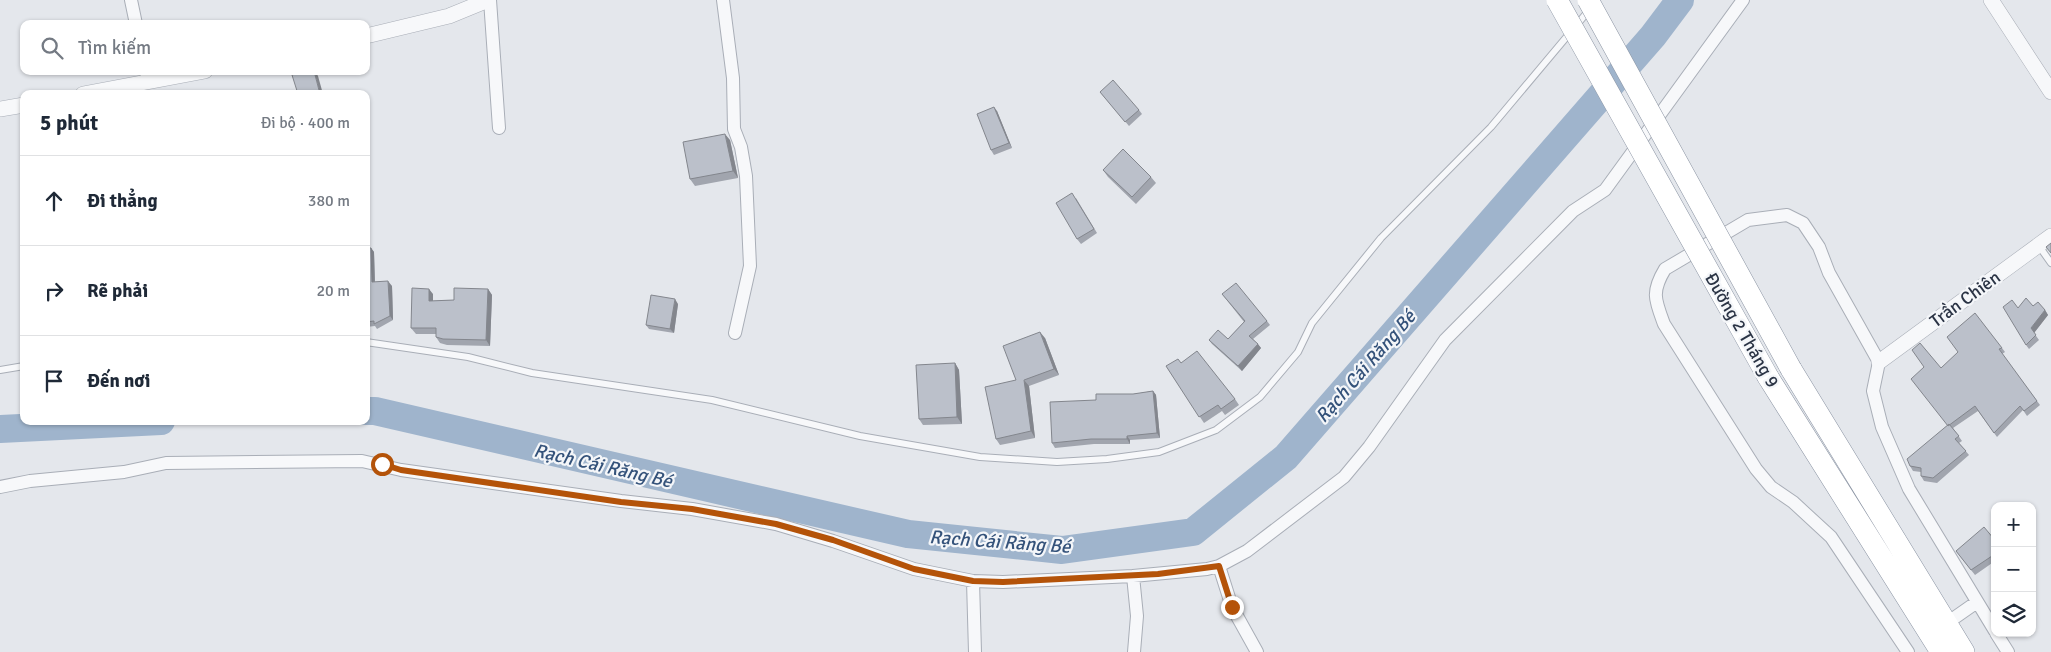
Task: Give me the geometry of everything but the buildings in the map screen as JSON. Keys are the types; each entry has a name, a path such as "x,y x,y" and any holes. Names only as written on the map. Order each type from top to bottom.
{"highway":[{"name":"Đường 2 Tháng 9","path":"1557,0 1768,377 1941,652"},
{"name":"Đường 2 Tháng 9","path":"1588,0 1791,369 1964,652"}],"street":[{"path":"131,0 135,20"},
{"path":"370,35 449,16 489,0 499,128"},
{"path":"723,0 733,78 734,129 741,147 746,176 750,266 735,333"},
{"path":"0,487 124,472 166,463 362,461 401,470 621,502 692,509 776,524 833,540 914,569 973,581 1003,582 1133,576 1219,566 1247,551 1344,477 1369,447 1445,340 1573,211 1605,190 1743,0"},
{"path":"1991,0 2051,92"},
{"path":"97,90 147,76"},
{"path":"0,109 20,106"},
{"path":"1908,652 1831,537 1800,508 1771,487 1737,441 1664,324 1654,298 1658,281 1665,269 1748,220 1787,215 1803,223 1819,247 1829,273 1879,362 1873,391 1882,427 1909,489 1991,624"},
{"name":"Trần Chiên","path":"1879,362 2051,236"},
{"path":"1219,566 1232,607 1257,652"},
{"path":"1133,576 1137,616 1134,652"},
{"path":"973,581 975,652"},
{"path":"1947,623 1977,602"},
{"path":"1999,637 2008,652"}],"lane":[{"path":"370,343 468,357 532,373 712,400 860,436 980,457 1058,462 1107,459 1159,452 1216,430 1260,397 1298,352 1312,322 1381,238 1491,127 1597,0"},
{"path":"2038,245 2051,262"},
{"path":"0,370 20,367"}],"waterway":[{"name":"Rạch Cái Răng Bé","path":"370,411 908,534 1062,550 1193,532 1286,457 1653,36 1680,0"},
{"name":"Rạch Cái Răng Bé","path":"0,429 80,425"}],"route":[{"path":"382,464 401,470 621,502 692,509 776,524 833,540 914,569 973,581 1003,582 1158,574 1219,566 1232,607"}]}
